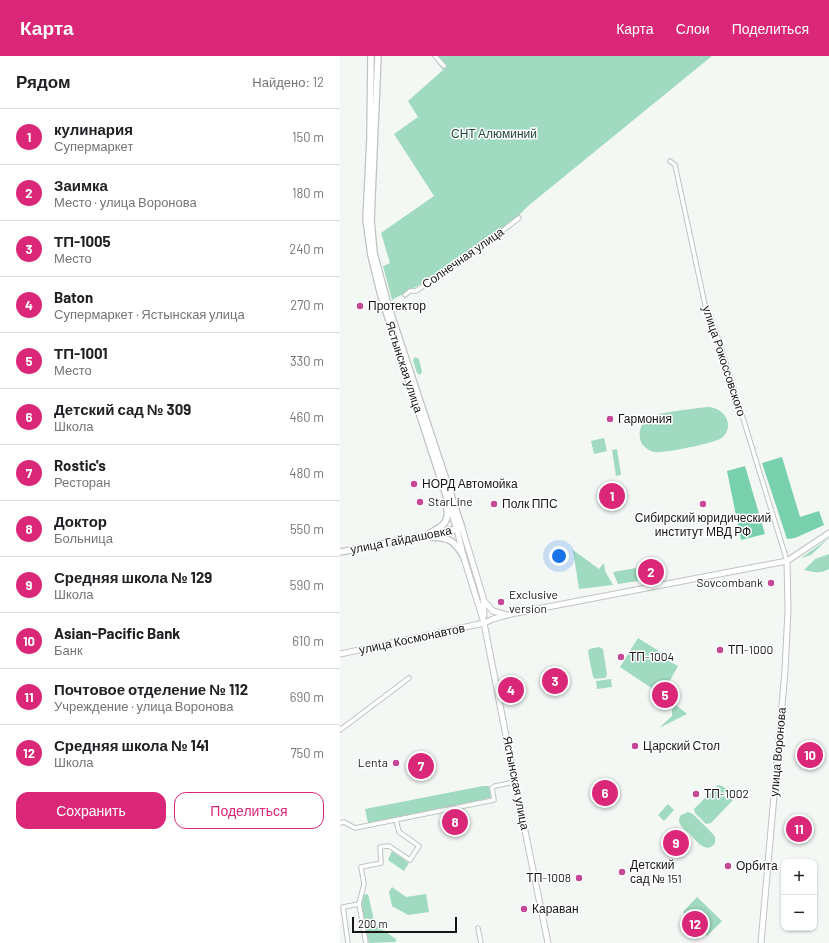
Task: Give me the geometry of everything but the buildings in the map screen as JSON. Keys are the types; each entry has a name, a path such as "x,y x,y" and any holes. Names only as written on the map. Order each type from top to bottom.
{"main road":[{"name":"Ястынская улица","path":"371,56 370,139 366,220 371,255 381,296 444,492 460,528 463,555 484,623 548,943"},
{"name":"Ястынская улица","path":"378,56 371,220 374,253 388,305 460,528 476,572 484,601 484,623"},
{"path":"424,536 446,522 448,516 444,492"},
{"name":"улица Гайдашовка","path":"340,552 460,528"},
{"path":"484,623 511,614 787,561 829,533"},
{"path":"424,536 450,539 463,555"},
{"name":"улица Воронова","path":"761,943 787,648 787,561"},
{"path":"484,601 496,613 511,614"},
{"name":"улица Космонавтов","path":"340,654 484,623"}],"street":[{"path":"435,56 444,66"},
{"name":"улица Рокоссовского","path":"670,161 675,165 707,314 711,317 722,350 787,561"},
{"name":"Солнечная улица","path":"405,295 410,291 416,291 519,218"},
{"path":"340,730 409,678"},
{"path":"340,822 344,822 355,828 494,800 492,788 515,782"},
{"path":"366,943 359,904 364,884 361,867 381,863 380,847 389,846 410,860 419,846 399,832 396,820"},
{"path":"348,943 343,907 359,904"},
{"path":"478,928 481,943"}],"green space":[{"name":"СНТ Алюминий","path":"432,56 712,56 528,206 518,216 441,273 392,300 383,266 390,263 381,233 434,196 394,134 418,117 408,101 443,70"},
{"path":"415,357 419,359 422,372 420,375 417,373 413,360"},
{"path":"706,407 719,410 726,418 728,429 720,439 687,448 659,452 651,451 642,444 640,440 640,429 644,422 650,417 669,412"},
{"path":"604,438 607,451 594,454 591,441"},
{"path":"617,449 621,475 616,476 612,450"},
{"path":"782,457 800,517 819,511 824,525 795,538 787,539 762,463"},
{"path":"745,466 765,534 741,540 727,471"},
{"path":"829,538 811,555 801,558"},
{"path":"573,550 599,569 604,563 605,571 613,585 579,589"},
{"path":"829,554 829,569 826,571 813,572 804,570 815,559"},
{"path":"636,568 638,581 618,584 613,572"},
{"path":"638,638 670,658 669,661 678,666 662,695 620,667"},
{"path":"599,647 603,649 607,675 605,678 595,679 593,677 588,652 589,649"},
{"path":"611,679 612,687 597,689 596,681"},
{"path":"676,705 687,714 659,728 672,716 672,710"},
{"path":"718,785 723,786 728,790 732,795 733,800 711,823 706,824 695,813 694,809"},
{"path":"489,786 491,798 368,823 365,809"},
{"path":"668,804 674,810 664,821 658,815"},
{"path":"688,812 693,814 715,837 715,843 709,848 698,843 679,823 680,816"},
{"path":"392,851 409,863 404,871 388,860"},
{"path":"392,887 406,897 426,894 429,912 408,915 392,906 389,892"},
{"path":"368,894 375,925 396,939 396,942 369,943 361,906 363,895"},
{"path":"697,897 722,921 707,936 683,912"}],"place":[{"name":"Протектор","path":"360,306"},
{"name":"Гармония","path":"610,419"},
{"name":"НОРД Автомойка","path":"414,484"},
{"name":"кулинария","path":"612,496"},
{"name":"StarLine","path":"420,502"},
{"name":"Полк ППС","path":"494,504"},
{"name":"Сибирский юридический институт МВД РФ","path":"703,504"},
{"name":"Заимка","path":"651,572"},
{"name":"Sovcombank","path":"771,583"},
{"name":"Exclusive version","path":"501,602"},
{"name":"ТП-1000","path":"720,650"},
{"name":"ТП-1004","path":"621,657"},
{"name":"ТП-1005","path":"555,681"},
{"name":"Baton","path":"511,690"},
{"name":"ТП-1001","path":"665,695"},
{"name":"Царский Стол","path":"635,746"},
{"name":"Asian-Pacific Bank","path":"810,755"},
{"name":"Lenta","path":"396,763"},
{"name":"Rostic's","path":"421,766"},
{"name":"Детский сад № 309","path":"605,793"},
{"name":"ТП-1002","path":"696,794"},
{"name":"Доктор","path":"455,822"},
{"name":"Почтовое отделение № 112","path":"799,829"},
{"name":"Средняя школа № 129","path":"676,843"},
{"name":"Орбита","path":"728,866"},
{"name":"Детский сад № 151","path":"622,872"},
{"name":"ТП-1008","path":"579,878"},
{"name":"Караван","path":"524,909"},
{"name":"Средняя школа № 141","path":"695,924"}]}
